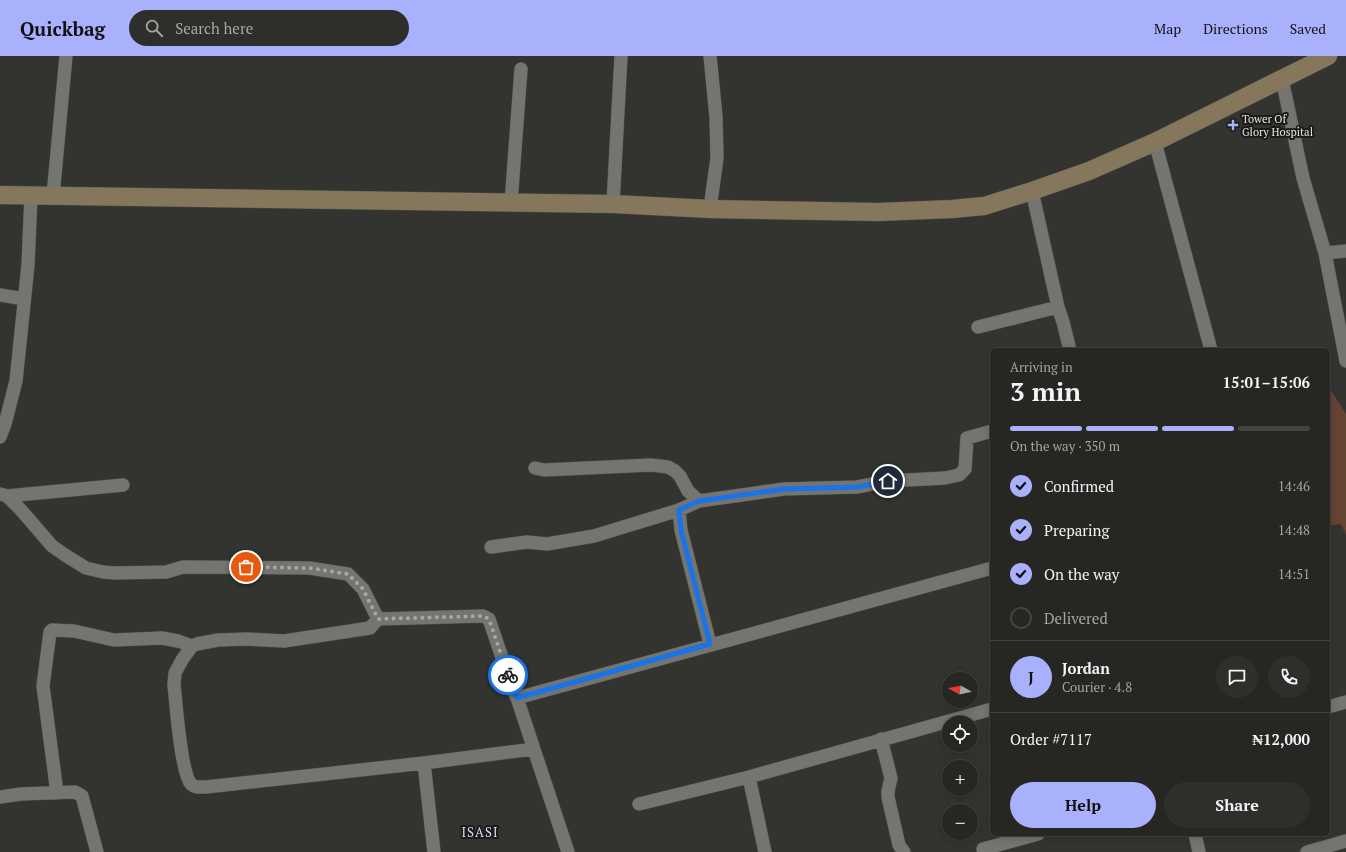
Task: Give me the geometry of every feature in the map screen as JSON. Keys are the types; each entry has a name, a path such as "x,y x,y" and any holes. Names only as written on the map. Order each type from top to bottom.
{"street":[{"path":"53,196 66,56"},
{"path":"613,204 621,56"},
{"path":"710,56 716,116 717,158 710,209"},
{"path":"0,195 613,204 710,209 880,212 984,206 1089,171 1155,142 1328,56"},
{"path":"510,203 521,69"},
{"path":"1282,79 1303,178 1325,253 1346,361"},
{"path":"1155,142 1210,348"},
{"path":"1032,191 1058,306 1070,348"},
{"path":"0,437 2,424 16,381 28,265 31,196"},
{"path":"1325,253 1346,251"},
{"path":"0,295 24,300"},
{"path":"978,327 1058,306"},
{"path":"491,547 527,542 547,544 594,536 679,510 699,501 784,489 857,487 888,481 945,478 959,475 965,469 967,438 990,432"},
{"path":"536,468 544,470 651,465 668,467 680,476 688,491 699,501"},
{"path":"4,495 123,485"},
{"path":"4,495 52,546 86,568 116,573 166,572 182,567 309,568 348,574 363,589 378,619"},
{"path":"679,510 682,536 710,644"},
{"path":"517,698 990,569"},
{"path":"56,793 43,686 50,632 52,630 74,631 114,640 162,638 178,641 192,646 218,640 246,639 284,641 370,628 378,619 483,616 489,619 568,852"},
{"path":"192,646 175,673 174,685 183,765 191,783 196,787 424,764 533,749"},
{"path":"1330,706 1346,702"},
{"path":"639,804 749,777 990,710"},
{"path":"881,740 891,778 888,798 899,845 904,852"},
{"path":"424,764 434,852"},
{"path":"749,777 765,852"},
{"path":"0,797 21,794 75,792 82,796 97,852"},
{"path":"983,849 1031,836"},
{"path":"1195,836 1199,852"},
{"path":"1307,852 1346,841"}],"shaded area":[{"path":"1330,389 1346,414 1346,535 1341,524 1330,526"}],"way so far":[{"path":"246,567 309,568 348,574 363,589 378,619 483,616 489,619 508,675"}],"place":[{"name":"Tower Of Glory Hospital","path":"1233,125"}],"district":[{"name":"ISASI","path":"480,832"}],"route":[{"path":"508,675 517,698 710,644 681,530 679,510 699,501 784,489 857,487 888,481"}]}
